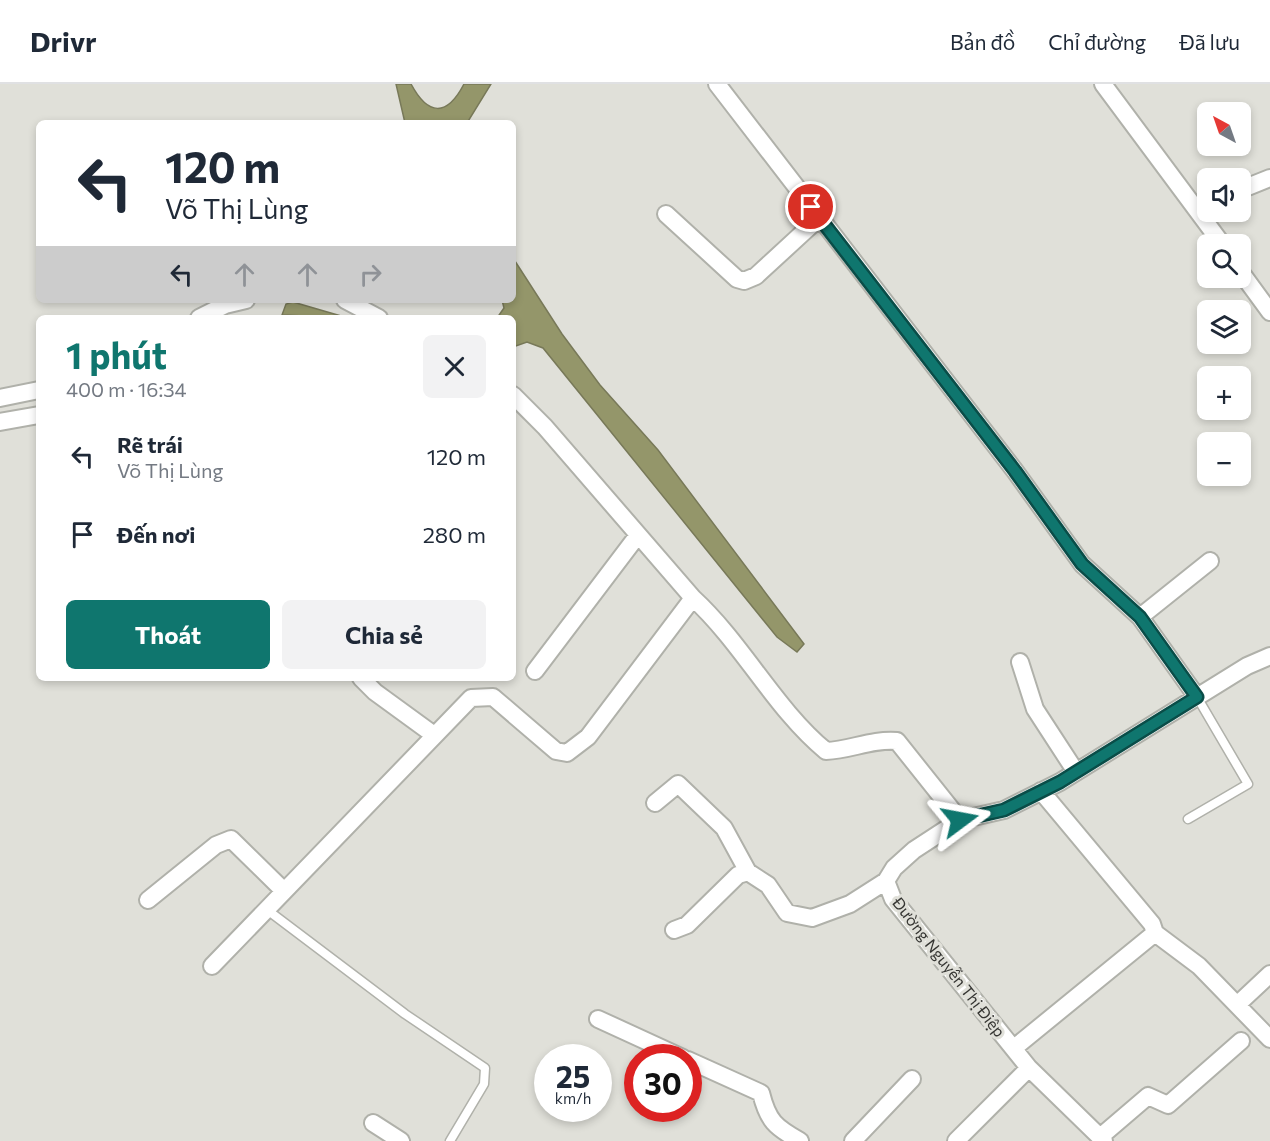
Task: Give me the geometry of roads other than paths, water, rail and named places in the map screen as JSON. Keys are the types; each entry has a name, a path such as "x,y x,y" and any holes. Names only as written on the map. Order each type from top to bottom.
{"street":[{"path":"717,84 1015,471 1082,564 1140,617 1197,697"},
{"path":"1103,84 1197,200"},
{"path":"1251,186 1270,178"},
{"path":"666,214 737,279 744,281 756,276 819,218"},
{"path":"1251,286 1270,312"},
{"path":"205,315 233,303"},
{"path":"351,303 373,315"},
{"path":"0,398 36,391"},
{"path":"516,397 731,638 808,736 826,751 842,750 861,743 897,741 960,820"},
{"path":"0,422 36,416"},
{"path":"535,671 638,535"},
{"path":"1140,617 1210,561"},
{"path":"212,966 265,908 471,698 493,697 556,751 567,753 588,737 693,598"},
{"name":"Đường Nguyễn Thị Điệp","path":"1102,1139 1029,1068 893,899 886,881 894,868 914,850 960,820 1004,810 1041,791 1076,772 1247,666 1270,656"},
{"path":"1020,662 1035,709 1076,772"},
{"path":"364,681 375,692 434,735"},
{"path":"655,803 678,784 724,828 748,872 768,885 787,913 812,918 850,904 886,881"},
{"path":"1041,791 1152,924 1155,933 1199,966 1270,1039"},
{"path":"148,900 216,845 231,839 283,890"},
{"path":"674,930 687,925 738,875 748,872"},
{"path":"1014,1048 1155,933"},
{"path":"1238,1004 1270,974"},
{"path":"598,1019 652,1044"},
{"path":"1102,1139 1148,1096 1168,1105 1241,1041"},
{"path":"702,1066 761,1093 766,1113 778,1128 800,1141"},
{"path":"956,1141 1029,1068"},
{"path":"853,1141 912,1080"},
{"path":"373,1123 401,1141"}],"lane":[{"path":"1188,819 1248,784 1197,697"},
{"path":"265,908 405,1014 485,1068 484,1084 450,1141"}]}
